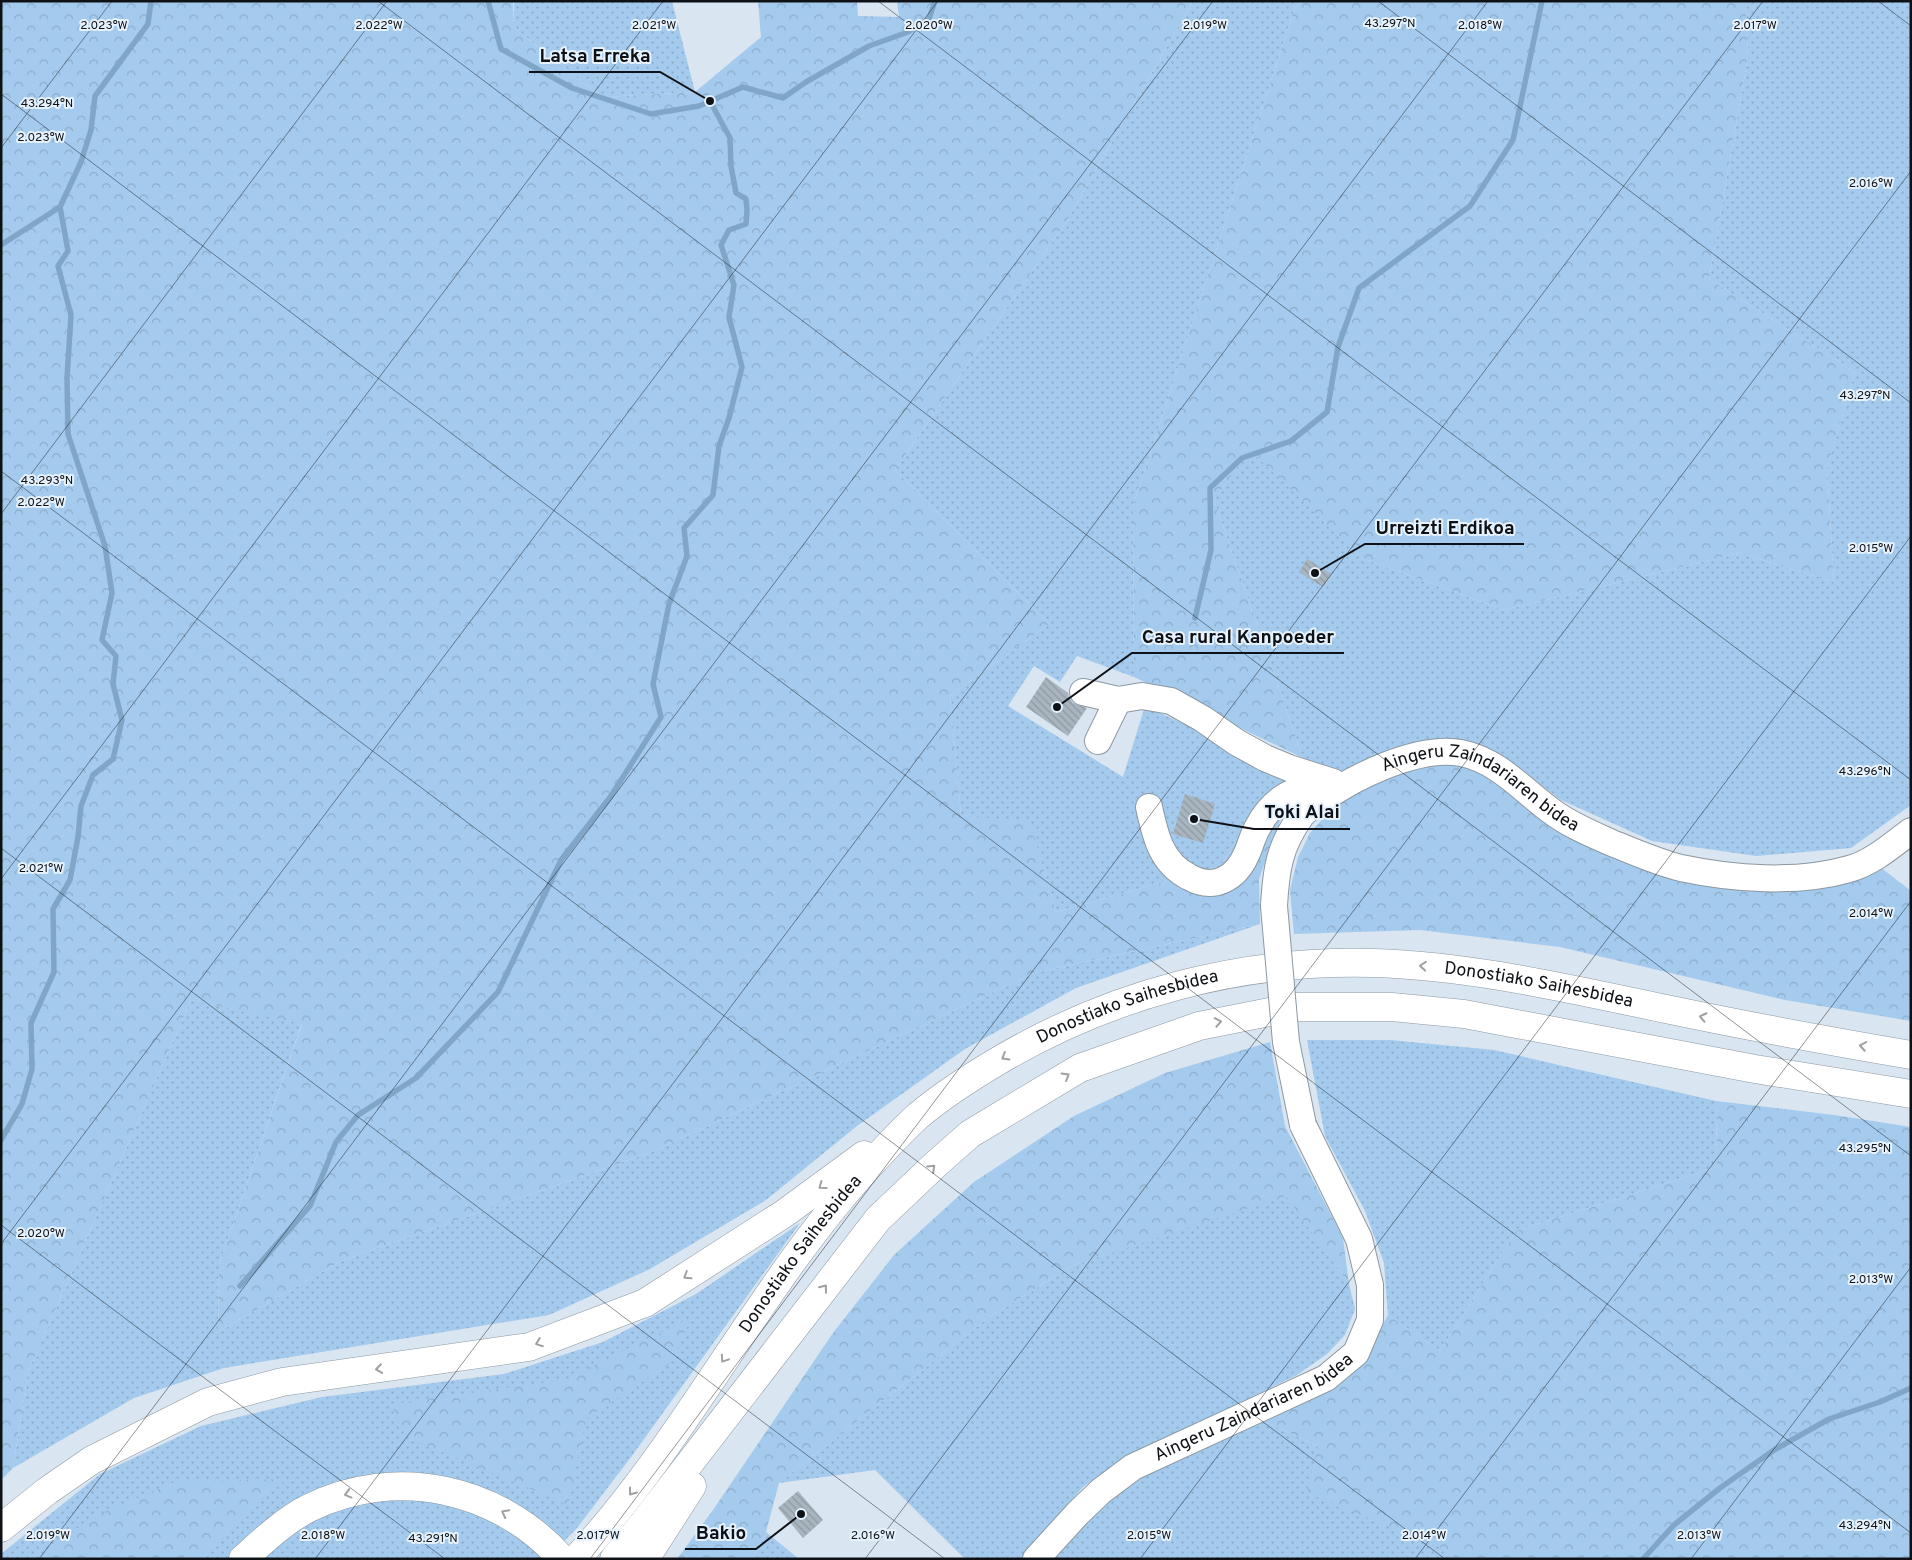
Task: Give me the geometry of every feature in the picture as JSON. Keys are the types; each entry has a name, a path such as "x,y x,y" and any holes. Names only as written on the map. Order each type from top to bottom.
{"highway":[{"name":"Donostiako Saihesbidea","path":"576,1559 622,1505 763,1302 821,1223 868,1167 918,1116 950,1092 991,1065 1053,1031 1089,1015 1150,993 1206,978 1297,965 1372,962 1471,971 1555,986 1767,1030 1911,1054"},
{"path":"614,1559 878,1219 970,1134 1080,1068 1199,1026 1296,1007 1392,1007 1446,1012 1546,1028 1755,1069 1911,1094"},
{"path":"1,1528 47,1491 92,1460 208,1402 282,1382 529,1347 645,1303 785,1213 918,1116"},
{"path":"646,1559 794,1327"},
{"path":"242,1559 274,1532 308,1509 348,1493 390,1487 433,1488 474,1498 512,1516 554,1550"}],"street":[{"path":"1082,692 1118,700 1142,696 1171,701 1265,758 1289,768 1317,775 1344,785"},
{"path":"1098,741 1118,700"},
{"name":"Aingeru Zaindariaren bidea","path":"1036,1559 1095,1496 1132,1467 1326,1378 1356,1354 1370,1320 1370,1285 1359,1239 1304,1125 1286,1042 1274,906 1275,873 1284,843 1302,814 1363,774 1401,760 1432,753 1461,753 1490,764 1519,784 1554,813 1584,831 1650,858 1681,868 1743,877 1812,877 1850,869 1883,852 1911,831"},
{"path":"1149,807 1156,838 1170,864 1188,877 1203,883 1221,882 1235,872 1246,855 1259,823 1282,798 1311,787 1344,785"}],"green space":[{"path":"1,1 513,1 513,27 602,97 695,92 761,37 758,1 857,1 858,16 899,17 897,1 1193,1 1066,222 895,470 1049,624 950,696 961,815 1030,822 1056,912 1221,866 1257,803 1284,810 1259,879 1260,924 1034,973 654,1151 343,1260 218,1332 219,1265 302,1024 191,1000 28,1372 13,1468 1,1480"},
{"path":"514,1 672,1 695,92 602,97 513,27"},
{"path":"1193,1 1302,1 1295,7 1133,506 1134,677 1077,656 1060,682 1034,666 1008,706 1123,777 1145,706 1303,779 1257,803 1221,866 1056,912 1030,823 961,815 950,696 1049,624 895,470 1066,222"},
{"path":"1302,1 1746,1 1748,56 1709,279 1855,372 1827,469 1834,582 1739,553 1504,610 1362,558 1250,450 1214,500 1303,758 1134,677 1133,506 1295,7"},
{"path":"1746,1 1911,1 1911,805 1851,848 1756,856 1652,841 1561,800 1505,758 1412,746 1339,773 1303,758 1214,500 1250,449 1362,558 1504,610 1739,553 1834,582 1827,469 1855,372 1709,279 1748,56"},
{"path":"1436,761 1475,767 1682,875 1880,867 1911,891 1911,1021 1785,1000 1560,947 1420,930 1294,934 1290,890 1298,857 1310,833 1336,804 1369,781"},
{"path":"1260,924 1076,988 965,1049 857,1126 766,1200 650,1269 549,1315 224,1368 134,1398 13,1468 28,1372 191,1000 302,1023 219,1265 218,1332 343,1260 654,1151 1034,973"},
{"path":"1307,1040 1390,1040 1494,1050 1716,1101 1717,1167 1516,1231 1440,1351 1388,1315 1384,1263 1365,1211 1325,1136"},
{"path":"1270,1042 1285,1126 1343,1238 1349,1284 1286,1196 1074,1265 989,1317 779,1483 766,1532 752,1559 677,1559 713,1510 833,1333 894,1255 974,1182 1074,1116 1165,1073"},
{"path":"1716,1101 1834,1115 1911,1127 1911,1559 1454,1559 1449,1551 1307,1493 1318,1446 1261,1420 1358,1368 1388,1315 1440,1351 1516,1231 1717,1167"},
{"path":"1286,1195 1349,1284 1355,1309 1345,1335 1327,1354 1297,1375 1128,1457 1083,1487 1022,1559 965,1559 875,1470 779,1483 989,1317 1074,1265"},
{"path":"800,1223 631,1457 577,1528 547,1559 1,1559 1,1554 100,1474 201,1426 322,1397 504,1374 603,1342 696,1294"},
{"path":"691,1318 672,1362 586,1419 568,1505 405,1436 391,1404 565,1380"},
{"path":"1261,1420 1318,1446 1449,1551 1454,1559 1047,1559 1096,1504 1145,1472"},
{"path":"286,1479 197,1559 39,1559 90,1518 175,1482"},
{"path":"766,1532 799,1559 752,1559"}],"building":[{"path":"1307,559 1331,574 1323,587 1299,572"},
{"path":"1046,677 1068,693 1073,703 1087,708 1068,736 1026,707"},
{"path":"1185,794 1215,804 1203,843 1173,834"},
{"path":"798,1491 823,1520 803,1538 778,1508"}],"waterway":[{"path":"1,245 60,207 81,162 91,130 95,96 148,24 151,1"},
{"path":"488,1 501,49 572,88 651,114 699,106 743,87 783,98 806,82 869,46 908,32 929,19 935,1"},
{"path":"1195,618 1211,550 1210,488 1242,458 1291,441 1327,412 1338,347 1359,288 1470,206 1513,140 1542,1"},
{"path":"240,1286 310,1206 336,1142 358,1115 416,1078 498,992 561,860 611,796 661,717 653,684 669,604 687,556 684,528 713,495 719,446 729,418 742,367 729,317 734,285 721,245 729,230 746,224 746,199 736,193 731,166 730,138 710,101"},
{"path":"1,1140 22,1104 32,1069 31,1023 54,972 53,909 70,880 78,837 81,806 93,775 113,759 122,720 113,684 116,656 102,640 112,593 105,546 68,434 67,378 71,315 58,266 68,251 60,207"},
{"path":"1643,1559 1674,1525 1720,1488 1774,1450 1829,1419 1880,1402 1911,1388"}],"place":[{"name":"Latsa Erreka","path":"710,101"},
{"name":"Urreizti Erdikoa","path":"1315,573"},
{"name":"Casa rural Kanpoeder","path":"1057,707"},
{"name":"Toki Alai","path":"1194,819"},
{"name":"Bakio","path":"801,1514"}]}
